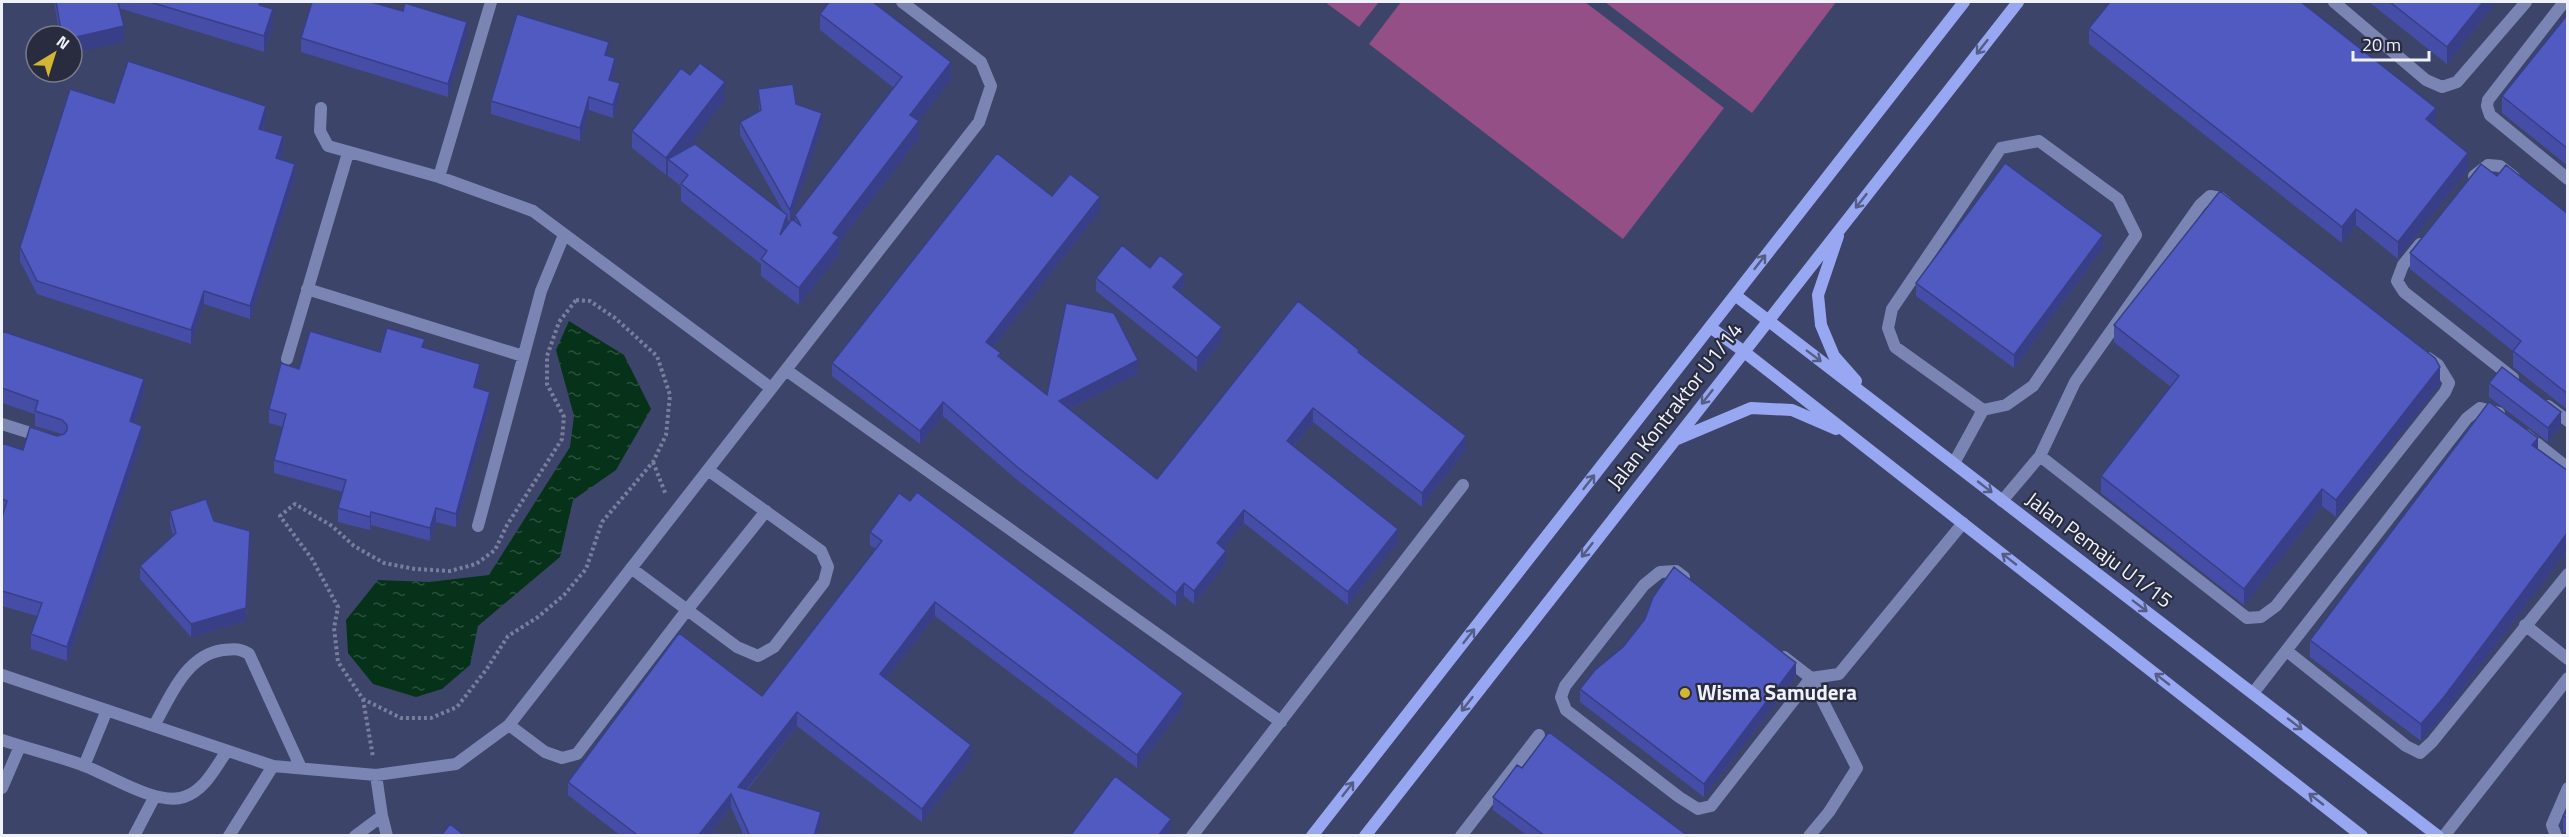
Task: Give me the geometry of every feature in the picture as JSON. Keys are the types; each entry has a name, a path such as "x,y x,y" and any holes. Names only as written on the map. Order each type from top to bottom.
{"street":[{"path":"439,177 491,2"},
{"path":"2,675 273,766 376,775 456,764 509,725 979,122 991,86 981,62 902,2"},
{"name":"Jalan Kontraktor U1/14","path":"1312,836 1964,2"},
{"name":"Jalan Kontraktor U1/14","path":"1365,836 2018,2"},
{"path":"2334,2 2426,80 2442,87 2457,82 2526,2"},
{"path":"2564,2 2488,100 2487,106 2490,115 2568,179"},
{"path":"321,108 320,131 328,146 439,177 533,211 771,388"},
{"path":"1954,463 1983,410 2006,405 2033,386 2136,235 2118,199 2039,141 2001,148 1892,309 1888,328 1895,347 1983,410"},
{"path":"287,359 348,153"},
{"path":"2468,183 2475,174 2488,165 2500,166 2526,186"},
{"path":"2002,501 2040,456 2075,382 2200,205 2210,196 2221,198 2240,213"},
{"path":"1841,226 1818,295 1821,325 1834,356 1875,403"},
{"path":"478,526 541,291 564,235"},
{"path":"2425,237 2403,265 2397,281 2404,292 2522,385"},
{"path":"307,289 523,356"},
{"name":"Jalan Pemaju U1/15","path":"1734,295 2254,692 2438,836"},
{"path":"1710,327 2362,836"},
{"path":"2040,456 2247,618 2261,617 2276,606 2445,392 2449,383 2438,365 2419,351"},
{"path":"786,370 1281,722"},
{"path":"2540,400 2568,421"},
{"path":"1672,442 1751,408 1792,410 1851,435"},
{"path":"2254,692 2288,652 2467,418 2480,408 2497,412 2568,468"},
{"path":"2,424 59,442"},
{"path":"631,568 736,647 758,656 774,647 824,582 828,567 821,551 708,470"},
{"path":"1192,836 1463,485"},
{"path":"509,725 545,752 562,758 577,754 766,511"},
{"path":"1694,585 1676,571 1660,572 1644,585 1565,686 1561,697 1566,710 1679,797 1698,808 1711,806 1811,678 1839,674 1963,523"},
{"path":"2288,652 2406,746 2420,753 2432,742 2568,574"},
{"path":"2525,625 2568,659"},
{"path":"154,726 189,668 212,652 239,648 249,654 301,768"},
{"path":"1775,649 1811,678 1857,768 1829,812 1809,836"},
{"path":"2444,836 2568,678"},
{"path":"84,766 107,710"},
{"path":"1461,836 1539,735"},
{"path":"2,740 84,766 155,796 174,799 186,796 202,787 227,751"},
{"path":"2,788 20,746"},
{"path":"230,836 273,766"},
{"path":"376,775 387,836"},
{"path":"2556,836 2552,825 2568,788"},
{"path":"134,836 155,796"},
{"path":"356,836 382,816"}],"path":[{"path":"653,462 666,492 670,519"},
{"path":"363,699 376,775"}],"shaded area":[{"path":"1325,2 1379,2 1359,27"},
{"path":"1401,2 1585,2 1724,108 1623,239 1369,44"},
{"path":"1605,2 1836,2 1752,113"}],"water":[{"path":"569,321 624,355 651,409 616,470 573,500 560,557 478,626 470,665 442,689 416,697 373,684 348,653 346,620 378,580 429,582 489,575 570,447 574,416 556,350"}],"building":[{"path":"56,2 118,2 124,26 84,35 84,24 60,24"},
{"path":"150,2 260,2 259,5 273,9 264,36"},
{"path":"312,2 371,2 403,11 405,3 467,22 448,84 301,38"},
{"path":"829,2 873,2 951,62 910,115 919,121 833,233 839,237 799,288 761,259 767,251 681,184 688,175 668,159 695,144 787,215 780,235 792,219 801,226 795,215 902,77 820,14"},
{"path":"2110,2 2301,2 2436,108 2426,119 2468,153 2398,242 2356,209 2342,227 2089,28"},
{"path":"2390,2 2483,2 2447,47"},
{"path":"517,14 609,42 605,55 615,58 609,80 620,83 613,105 589,97 580,128 491,101"},
{"path":"2568,14 2568,149 2502,96"},
{"path":"128,61 266,106 259,129 283,136 276,158 295,164 250,306 204,291 191,330 37,281 20,247 70,89 114,103"},
{"path":"700,63 725,82 666,158 632,131 681,68 690,75"},
{"path":"793,84 796,104 822,113 790,210 740,122 761,110 758,89"},
{"path":"997,153 1052,196 1070,174 1100,197 986,342 1001,353 998,356 1047,395 1066,303 1114,313 1138,360 1059,401 1157,479 1298,301 1359,350 1358,352 1466,436 1422,493 1313,408 1287,441 1398,529 1348,592 1244,510 1217,543 1226,551 1194,591 1184,583 1176,593 1016,466 943,402 920,431 832,363"},
{"path":"2005,163 2103,235 2014,355 1916,283"},
{"path":"2481,164 2497,176 2506,165 2568,214 2568,394 2513,351 2521,341 2410,253"},
{"path":"2220,191 2435,358 2440,367 2336,500 2322,489 2244,589 2101,476 2179,376 2114,325"},
{"path":"1122,245 1150,268 1160,255 1184,274 1173,287 1222,327 1197,358 1096,278"},
{"path":"387,328 425,339 422,347 480,364 474,387 490,392 456,514 436,508 430,528 371,512 370,517 338,508 346,480 274,460 286,414 269,409 281,363 299,369 310,331 380,352"},
{"path":"2,331 144,379 130,421 142,426 67,647 31,634 42,603 2,591 2,517 7,501 2,499 2,443 23,450 30,427 57,436 64,434 67,425 62,420 35,411 38,401 2,388"},
{"path":"2502,367 2561,412 2548,428 2489,383"},
{"path":"2489,402 2538,438 2532,445 2568,471 2568,532 2444,697 2421,724 2310,640"},
{"path":"917,492 1183,693 1137,755 935,602 880,674 971,745 922,809 797,712 738,787 821,812 814,836 750,836 731,794 698,836 634,836 636,834 568,782 679,633 762,696 882,541 870,532 899,493 910,501"},
{"path":"206,499 214,521 250,531 246,608 191,624 140,566 176,533 170,511"},
{"name":"Wisma Samudera","path":"1674,567 1796,663 1704,784 1580,689 1595,670 1623,647 1645,619 1653,597"},
{"path":"1549,732 1688,836 1545,836 1493,797 1517,765 1522,768"},
{"path":"1115,776 1171,819 1158,836 1070,836"},
{"path":"450,824 465,836 441,836"}],"place":[{"name":"Wisma Samudera","path":"1685,693"}]}
